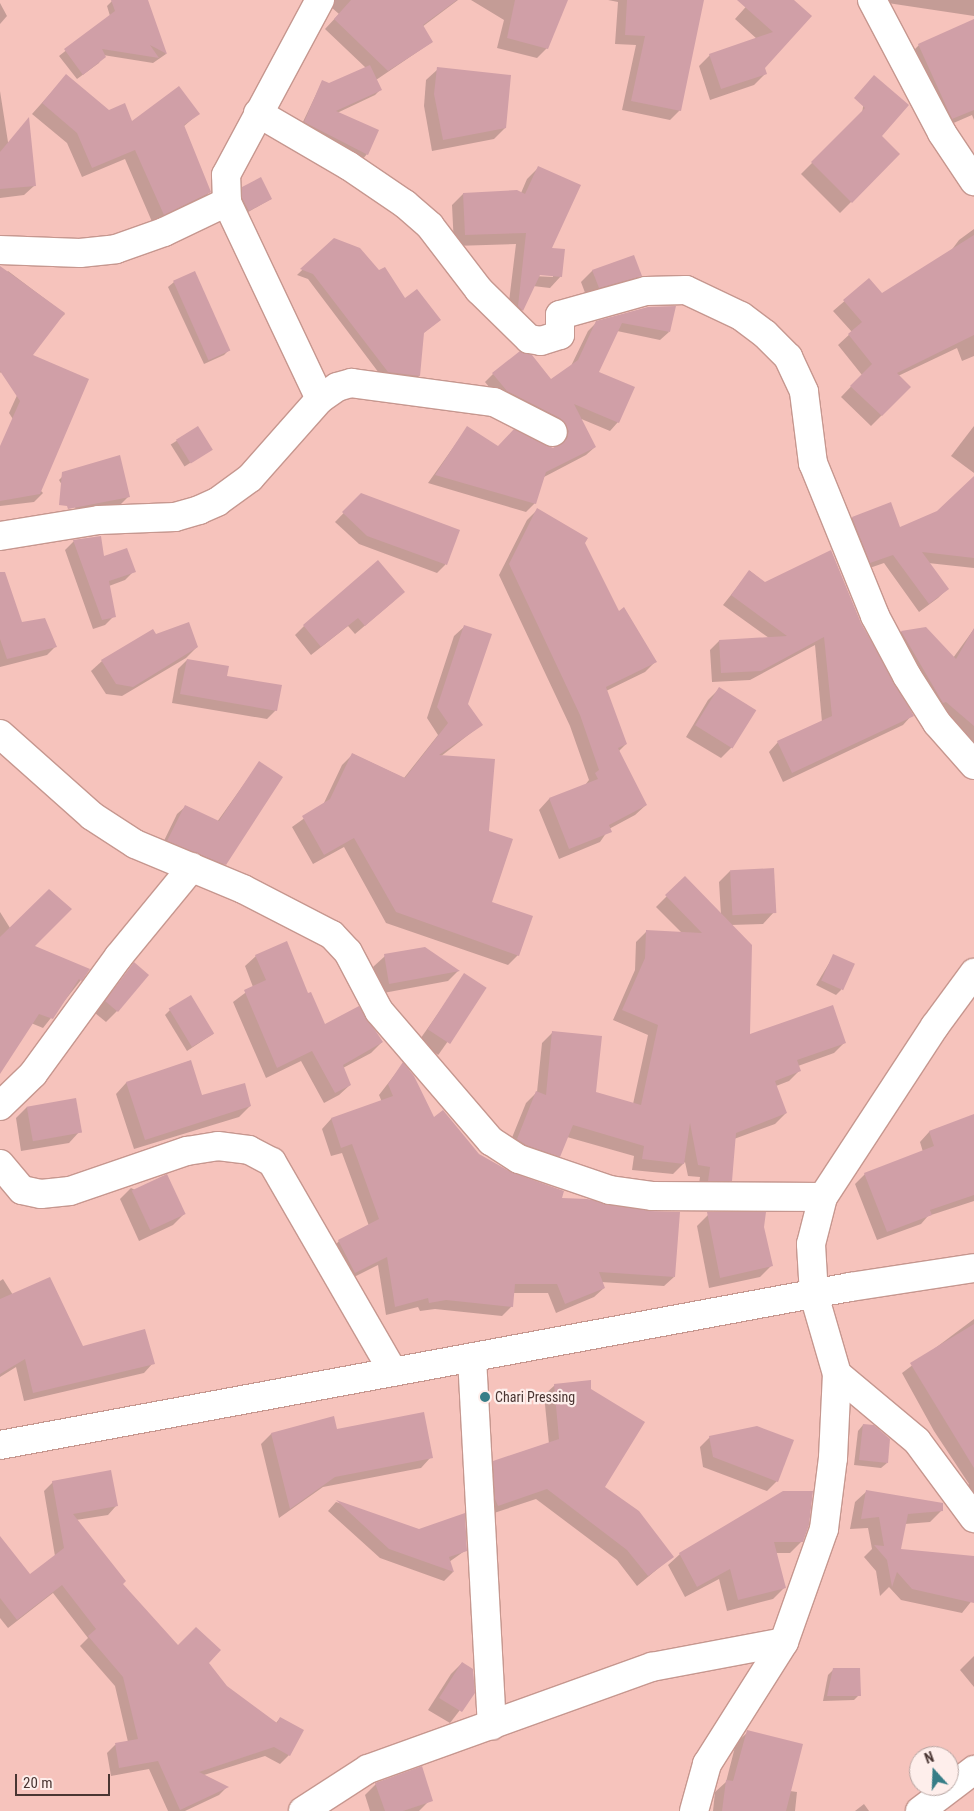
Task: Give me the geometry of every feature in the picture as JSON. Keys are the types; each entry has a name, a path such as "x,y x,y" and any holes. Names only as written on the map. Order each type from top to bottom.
{"street":[{"path":"320,0 229,166 227,202 320,399"},
{"path":"872,0 942,133 974,181"},
{"path":"258,113 349,166 405,204 430,226 479,290 529,339 541,341 560,335 560,316 569,313 646,291 686,290 741,316 766,334 788,357 804,392 813,463 875,616 907,676 937,723 974,765"},
{"path":"0,250 80,252 116,249 164,232 227,202"},
{"path":"0,536 98,520 176,517 199,510 217,502 250,478 320,399 337,387 351,383 494,402 553,432"},
{"path":"0,734 92,816 135,844 192,867 332,936 348,952 361,981 385,1018 490,1142 519,1159 593,1185 652,1196 823,1197"},
{"path":"0,1106 34,1074 119,956 192,867"},
{"path":"694,1811 707,1764 784,1642 824,1529 833,1458 837,1374 814,1295 812,1244 823,1197 934,1026 974,973"},
{"path":"0,1164 22,1190 41,1194 70,1191 187,1151 218,1146 249,1150 272,1162 393,1372"},
{"path":"0,1445 814,1295 974,1268"},
{"path":"472,1358 492,1725"},
{"path":"837,1374 917,1441 974,1518"},
{"path":"303,1811 368,1769 652,1667 784,1642"},
{"path":"920,1811 974,1770"}],"building":[{"path":"111,0 148,0 167,54 150,45 159,58 102,49 106,57 83,75 64,49 115,11"},
{"path":"351,0 457,0 423,25 433,42 388,71 334,19"},
{"path":"515,0 568,0 548,49 507,38"},
{"path":"627,0 704,0 681,111 631,101 645,36 625,35"},
{"path":"737,0 794,0 812,16 765,68 767,74 721,89 709,54 773,32"},
{"path":"974,19 974,110 952,119 918,44"},
{"path":"370,65 382,90 336,111 379,130 368,155 304,122 322,80 329,83"},
{"path":"437,67 511,75 506,128 443,140 434,94"},
{"path":"66,74 109,110 125,103 132,121 179,86 200,114 184,125 211,192 164,215 135,150 92,168 77,133 42,103"},
{"path":"874,75 909,105 882,136 900,154 852,203 811,162 865,108 854,98"},
{"path":"29,117 36,186 0,189 0,152"},
{"path":"538,166 581,185 552,248 565,249 562,277 540,275 523,311 518,306 526,233 465,235 463,193 517,190 525,194"},
{"path":"261,177 272,199 249,211 242,198 242,187"},
{"path":"974,235 974,335 897,373 911,387 882,416 850,386 872,364 848,334 862,322 843,300 869,278 882,293"},
{"path":"334,238 360,248 379,270 385,267 405,298 417,289 441,320 424,333 420,376 388,372 313,274 300,269"},
{"path":"634,255 642,276 599,288 592,270"},
{"path":"0,266 65,313 33,355 89,379 40,494 0,501 0,446 20,401 0,371"},
{"path":"195,271 230,350 208,360 173,281"},
{"path":"676,306 670,332 622,323 599,372 635,387 619,423 574,404 596,447 546,472 536,504 435,475 467,426 498,446 514,429 553,448 567,439 569,431 560,418 507,391 492,373 520,351 532,355 551,379 578,360 596,321 648,307"},
{"path":"198,426 213,450 191,464 176,440"},
{"path":"120,455 130,497 68,509 67,506 59,505 62,472"},
{"path":"974,476 974,558 922,552 949,589 929,604 893,555 870,563 852,517 891,502 900,527 937,511"},
{"path":"361,493 460,530 447,565 367,536 342,512"},
{"path":"537,508 588,538 585,543 619,611 624,607 657,662 606,687 627,744 618,748 647,805 609,825 612,832 569,849 549,798 598,779 595,773 599,770 580,715 509,564"},
{"path":"101,536 104,556 127,548 136,572 109,581 116,617 102,620 73,540"},
{"path":"831,550 861,623 914,716 792,773 777,741 832,716 824,637 761,671 721,673 719,640 787,636 731,595 749,570 765,582"},
{"path":"378,560 405,592 365,626 358,618 321,647 303,625"},
{"path":"0,572 5,572 22,622 45,618 57,647 7,659 0,639"},
{"path":"189,622 198,647 133,687 116,684 101,660 153,629 156,634"},
{"path":"464,625 492,634 468,704 483,725 439,755 495,759 489,831 513,839 492,902 533,916 519,956 396,912 354,838 324,855 302,816 330,799 352,753 405,778 448,723 437,707"},
{"path":"926,627 956,659 974,628 974,726 946,702 943,703 901,631"},
{"path":"187,659 229,666 227,676 282,685 277,711 180,694"},
{"path":"719,687 756,710 732,748 695,725"},
{"path":"259,761 283,777 226,865 167,841 185,805 219,821"},
{"path":"774,868 776,913 732,915 730,870"},
{"path":"685,876 752,945 750,1034 833,1005 846,1043 797,1060 801,1071 775,1081 787,1113 736,1133 732,1181 708,1181 710,1167 698,1165 690,1123 684,1164 642,1159 644,1146 573,1125 560,1157 526,1145 517,1139 536,1091 546,1095 552,1031 602,1036 596,1092 641,1105 658,1025 622,1010 645,958 646,930 702,933 665,895"},
{"path":"49,889 72,909 35,946 90,969 82,981 79,979 53,1019 39,1014 0,1074 0,937"},
{"path":"287,941 308,993 311,992 325,1024 359,1006 383,1042 343,1065 351,1085 335,1093 312,1051 277,1068 244,990 266,980 255,955"},
{"path":"425,947 460,971 389,984 384,954"},
{"path":"833,954 855,964 843,990 821,980"},
{"path":"134,962 149,975 118,1012 105,1001"},
{"path":"464,973 487,988 450,1044 428,1029"},
{"path":"191,995 214,1034 192,1047 169,1008"},
{"path":"191,1060 202,1095 245,1083 251,1106 145,1140 126,1082"},
{"path":"403,1062 414,1076 434,1117 443,1110 479,1154 511,1172 564,1191 562,1198 587,1199 650,1211 680,1212 675,1277 599,1272 605,1288 565,1304 557,1284 515,1284 513,1307 446,1300 429,1303 428,1298 395,1307 387,1257 355,1273 338,1240 379,1219 352,1144 341,1148 331,1118 393,1096 388,1084"},
{"path":"76,1098 82,1132 33,1141 27,1107"},
{"path":"974,1114 974,1195 930,1210 932,1215 887,1232 864,1173 934,1146 929,1131"},
{"path":"167,1174 186,1214 150,1230 132,1190"},
{"path":"707,1212 766,1212 764,1227 773,1266 720,1278"},
{"path":"50,1277 83,1346 145,1329 155,1364 33,1393 25,1359 0,1374 0,1299"},
{"path":"974,1324 974,1468 910,1363"},
{"path":"591,1380 591,1389 645,1422 605,1487 639,1511 674,1557 648,1576 627,1550 547,1489 498,1506 495,1499 493,1461 559,1439 554,1384"},
{"path":"424,1412 433,1458 335,1477 290,1509 271,1433 334,1416 337,1429"},
{"path":"863,1424 874,1425 890,1439 888,1463 859,1460"},
{"path":"757,1426 794,1440 778,1482 713,1457 709,1436"},
{"path":"111,1470 118,1506 73,1514 126,1581 123,1584 178,1645 196,1627 221,1650 209,1663 227,1686 277,1723 280,1717 304,1730 290,1756 274,1747 199,1772 229,1787 180,1810 158,1761 119,1768 115,1743 138,1739 123,1677 88,1636 96,1629 62,1585 17,1620 0,1598 0,1536 30,1574 64,1548 52,1481"},
{"path":"866,1490 943,1503 943,1511 908,1514 901,1549 974,1556 974,1603 912,1589 897,1572 892,1587 887,1560 874,1545 884,1546 879,1517 861,1519"},
{"path":"783,1491 813,1491 809,1525 803,1542 774,1542 786,1588 738,1600 730,1569 697,1587 679,1553"},
{"path":"336,1500 419,1529 465,1513 467,1551 449,1557 454,1572 389,1549"},
{"path":"462,1662 473,1669 475,1693 462,1712 439,1698"},
{"path":"833,1668 860,1668 861,1696 827,1696"},
{"path":"747,1730 803,1744 786,1811 722,1811 726,1780 733,1781"},
{"path":"422,1766 433,1801 403,1811 385,1811 375,1783"}],"place":[{"name":"Chari Pressing","path":"485,1397"}]}
